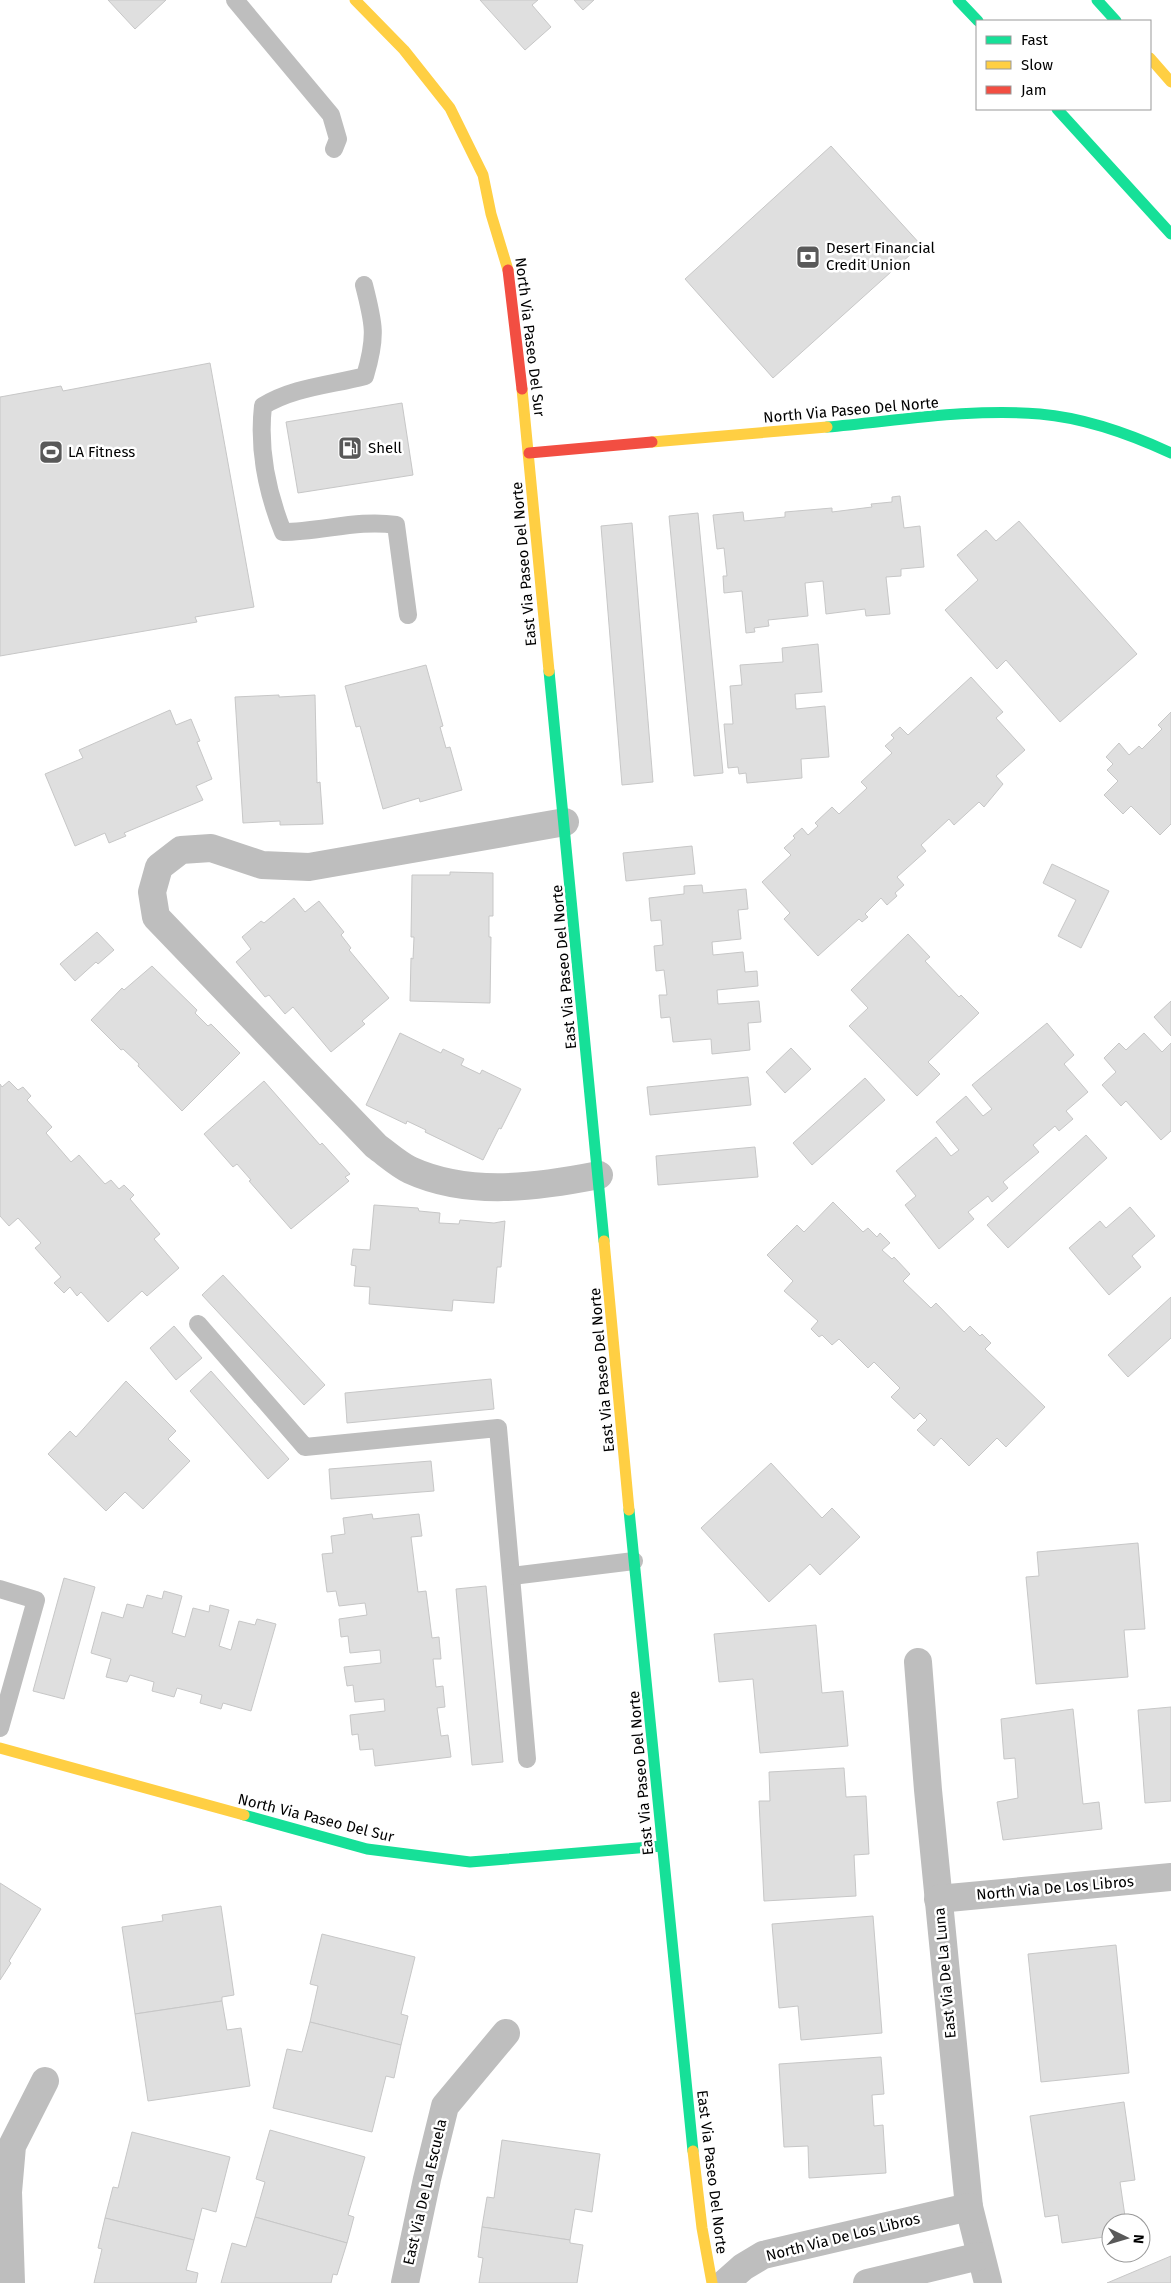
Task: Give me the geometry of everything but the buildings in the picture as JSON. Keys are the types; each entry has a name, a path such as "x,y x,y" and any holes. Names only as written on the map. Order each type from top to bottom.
{"street":[{"name":"North Via Paseo Del Sur","path":"356,0 404,50 450,108 483,175 491,214 507,263 529,453"},
{"path":"958,0 977,20"},
{"path":"1097,0 1115,20"},
{"path":"1151,59 1171,82"},
{"path":"1058,110 1171,234"},
{"name":"North Via Paseo Del Norte","path":"529,453 972,414 1041,414 1078,421 1126,434 1171,453"},
{"name":"East Via Paseo Del Norte","path":"529,453 539,584 566,822 662,1846 701,2219 712,2283"},
{"path":"566,822 309,866 262,865 211,848 181,850 159,867 152,892 156,917 376,1146 409,1170 449,1184 495,1188 564,1182 599,1175"},
{"name":"East Via De La Luna","path":"918,1662 938,1899 969,2207 988,2283"},
{"name":"North Via Paseo Del Sur","path":"0,1748 367,1849 404,1855 470,1862 662,1846"},
{"name":"North Via De Los Libros","path":"938,1899 1171,1877"},
{"name":"East Via De La Escuela","path":"405,2283 445,2106 506,2033"},
{"path":"11,2283 8,2192 12,2146 45,2081"},
{"name":"North Via De Los Libros","path":"725,2283 743,2266 762,2255 969,2207"},
{"path":"867,2283 980,2256"}],"lane":[{"path":"235,0 331,115 338,138 334,149"},
{"path":"364,285 374,327 372,353 365,376 301,390 278,397 263,406 261,428 265,474 271,503 283,532 306,532 380,522 396,526 408,615"},
{"path":"198,1324 305,1447 498,1428 527,1759"},
{"path":"512,1576 634,1561"},
{"path":"0,1589 36,1600 0,1728"}],"traffic: fast":[{"path":"958,0 977,20"},
{"path":"1097,0 1115,20"},
{"path":"1058,110 1171,234"},
{"path":"827,427 960,414 1040,414 1091,423 1140,439 1171,453"},
{"path":"549,671 604,1241"},
{"path":"629,1510 693,2151"},
{"path":"244,1815 367,1849 470,1862 662,1846"}],"traffic: slow":[{"path":"355,0 404,50 450,108 483,175 491,214 508,270"},
{"path":"1151,59 1171,82"},
{"path":"522,389 549,671"},
{"path":"652,442 827,427"},
{"path":"604,1241 629,1510"},
{"path":"0,1748 244,1815"},
{"path":"693,2151 702,2228 712,2283"}],"traffic: jam":[{"path":"508,270 522,389"},
{"path":"529,453 652,442"}],"place":[{"name":"Desert Financial Credit Union","path":"808,257"},
{"name":"Shell","path":"350,448"},
{"name":"LA Fitness","path":"51,452"}]}
